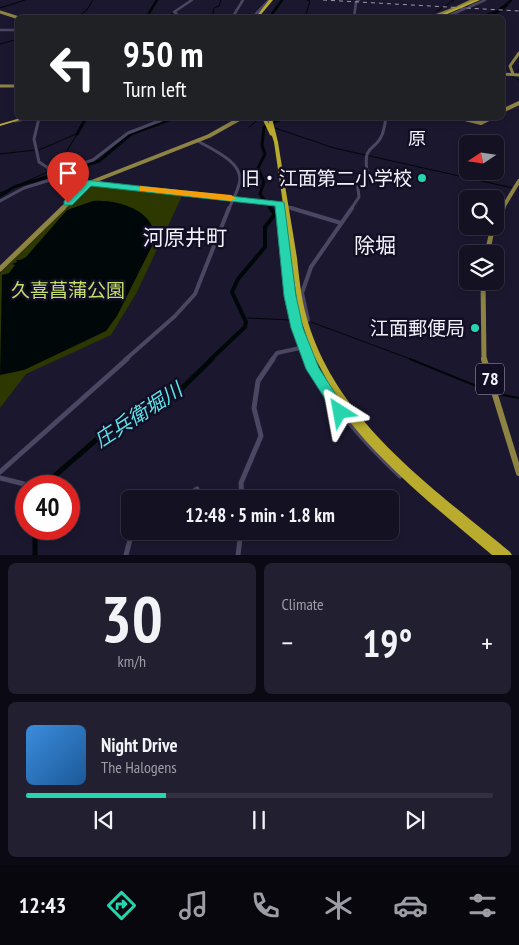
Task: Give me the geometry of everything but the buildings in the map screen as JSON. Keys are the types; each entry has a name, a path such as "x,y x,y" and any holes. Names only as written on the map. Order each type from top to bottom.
{"highway":[{"path":"260,15 271,0"},
{"path":"442,15 479,0"},
{"path":"445,15 479,0"},
{"path":"0,123 15,117"},
{"path":"0,123 15,120"},
{"path":"269,120 274,140 302,314 312,348 329,380 354,415 392,456 507,555"},
{"path":"274,140 298,314 304,339 317,368 337,400 371,442 400,470 500,555"}],"main road":[{"path":"437,15 473,0"},
{"path":"0,12 15,17"},
{"path":"512,74 510,66 519,53"},
{"path":"505,73 519,74"},
{"path":"0,86 15,85"},
{"path":"505,110 519,103"},
{"path":"0,269 89,182 198,141 237,120"},
{"path":"469,120 481,123 487,120"},
{"path":"504,206 519,181"},
{"name":"78","path":"483,290 484,358 519,474"}],"street":[{"path":"177,14 174,12 192,0"},
{"path":"234,15 243,0"},
{"path":"255,15 271,0"},
{"path":"354,15 356,2 359,0"},
{"path":"451,15 485,0"},
{"path":"0,30 15,30"},
{"path":"0,123 17,120"},
{"path":"38,120 35,129 36,150 39,162 54,173 89,182 280,204 341,223"},
{"path":"0,201 54,173 93,160 128,133 162,120"},
{"path":"241,490 241,483 261,436 254,408 259,378 277,353 315,344 306,313 303,290 313,262 359,197 357,180 367,172 365,158 370,146 382,136 386,120"},
{"path":"0,472 184,308 195,294 240,180 239,171 228,160 198,141"},
{"path":"280,204 279,209 291,303 303,348 332,401 370,447 493,555"},
{"path":"0,478 15,482"},
{"path":"126,555 131,540"},
{"path":"238,555 240,540"}],"green space":[{"name":"久喜菖蒲公園","path":"89,184 183,194 137,292 111,335 26,374 0,408 0,273"}],"shaded area":[{"name":"久喜菖蒲公園","path":"93,201 114,202 136,210 145,216 154,234 152,246 117,316 106,331 24,370 0,375 2,275 9,273 15,265 12,264 17,262 16,260 26,257 67,210"}],"waterway":[{"path":"0,8 25,0"},
{"path":"80,15 86,11 93,0"},
{"path":"148,15 157,0"},
{"path":"214,8 219,6 221,0"},
{"path":"271,15 282,0"},
{"path":"306,15 310,1 307,0"},
{"path":"437,11 454,0"},
{"name":"庄兵衛堀川","path":"489,15 498,12 511,0"},
{"name":"庄兵衛堀川","path":"504,9 508,5"},
{"name":"庄兵衛堀川","path":"499,9 502,6"},
{"path":"213,15 214,9"},
{"name":"庄兵衛堀川","path":"484,15 498,10"},
{"name":"庄兵衛堀川","path":"491,15 504,10"},
{"path":"170,15 174,12"},
{"path":"0,44 15,40"},
{"path":"516,72 519,69"},
{"path":"513,77 519,80"},
{"path":"77,134 85,120"},
{"path":"0,196 14,187 99,161 131,134 169,120"},
{"path":"249,127 258,120"},
{"name":"庄兵衛堀川","path":"271,209 260,194 264,182 258,168 265,154 262,145 264,127 280,120"},
{"path":"275,128 334,148 513,188"},
{"path":"39,150 76,134"},
{"path":"53,169 60,163 77,134"},
{"path":"0,154 35,150"},
{"path":"0,193 50,171"},
{"name":"庄兵衛堀川","path":"210,360 245,327 246,322 232,292 238,279 265,247 265,227 275,214 270,208"},
{"path":"248,318 290,320"},
{"path":"311,322 413,360"},
{"name":"庄兵衛堀川","path":"56,475 104,433 180,390 212,359"},
{"path":"410,359 491,392"},
{"path":"498,394 519,398"},
{"name":"庄兵衛堀川","path":"35,540 35,555"}],"railway":[{"path":"323,0 519,11"}],"slow traffic":[{"path":"143,189 231,198"}],"place":[{"name":"旧・江面第二小学校","path":"422,178"},
{"name":"江面郵便局","path":"475,328"}],"district":[{"name":"原","path":"417,139"},
{"name":"河原井町","path":"185,238"},
{"name":"除堀","path":"375,246"}],"route":[{"path":"68,203 89,182 280,204 279,209 290,296 297,328 303,348 313,369 340,412"}]}
